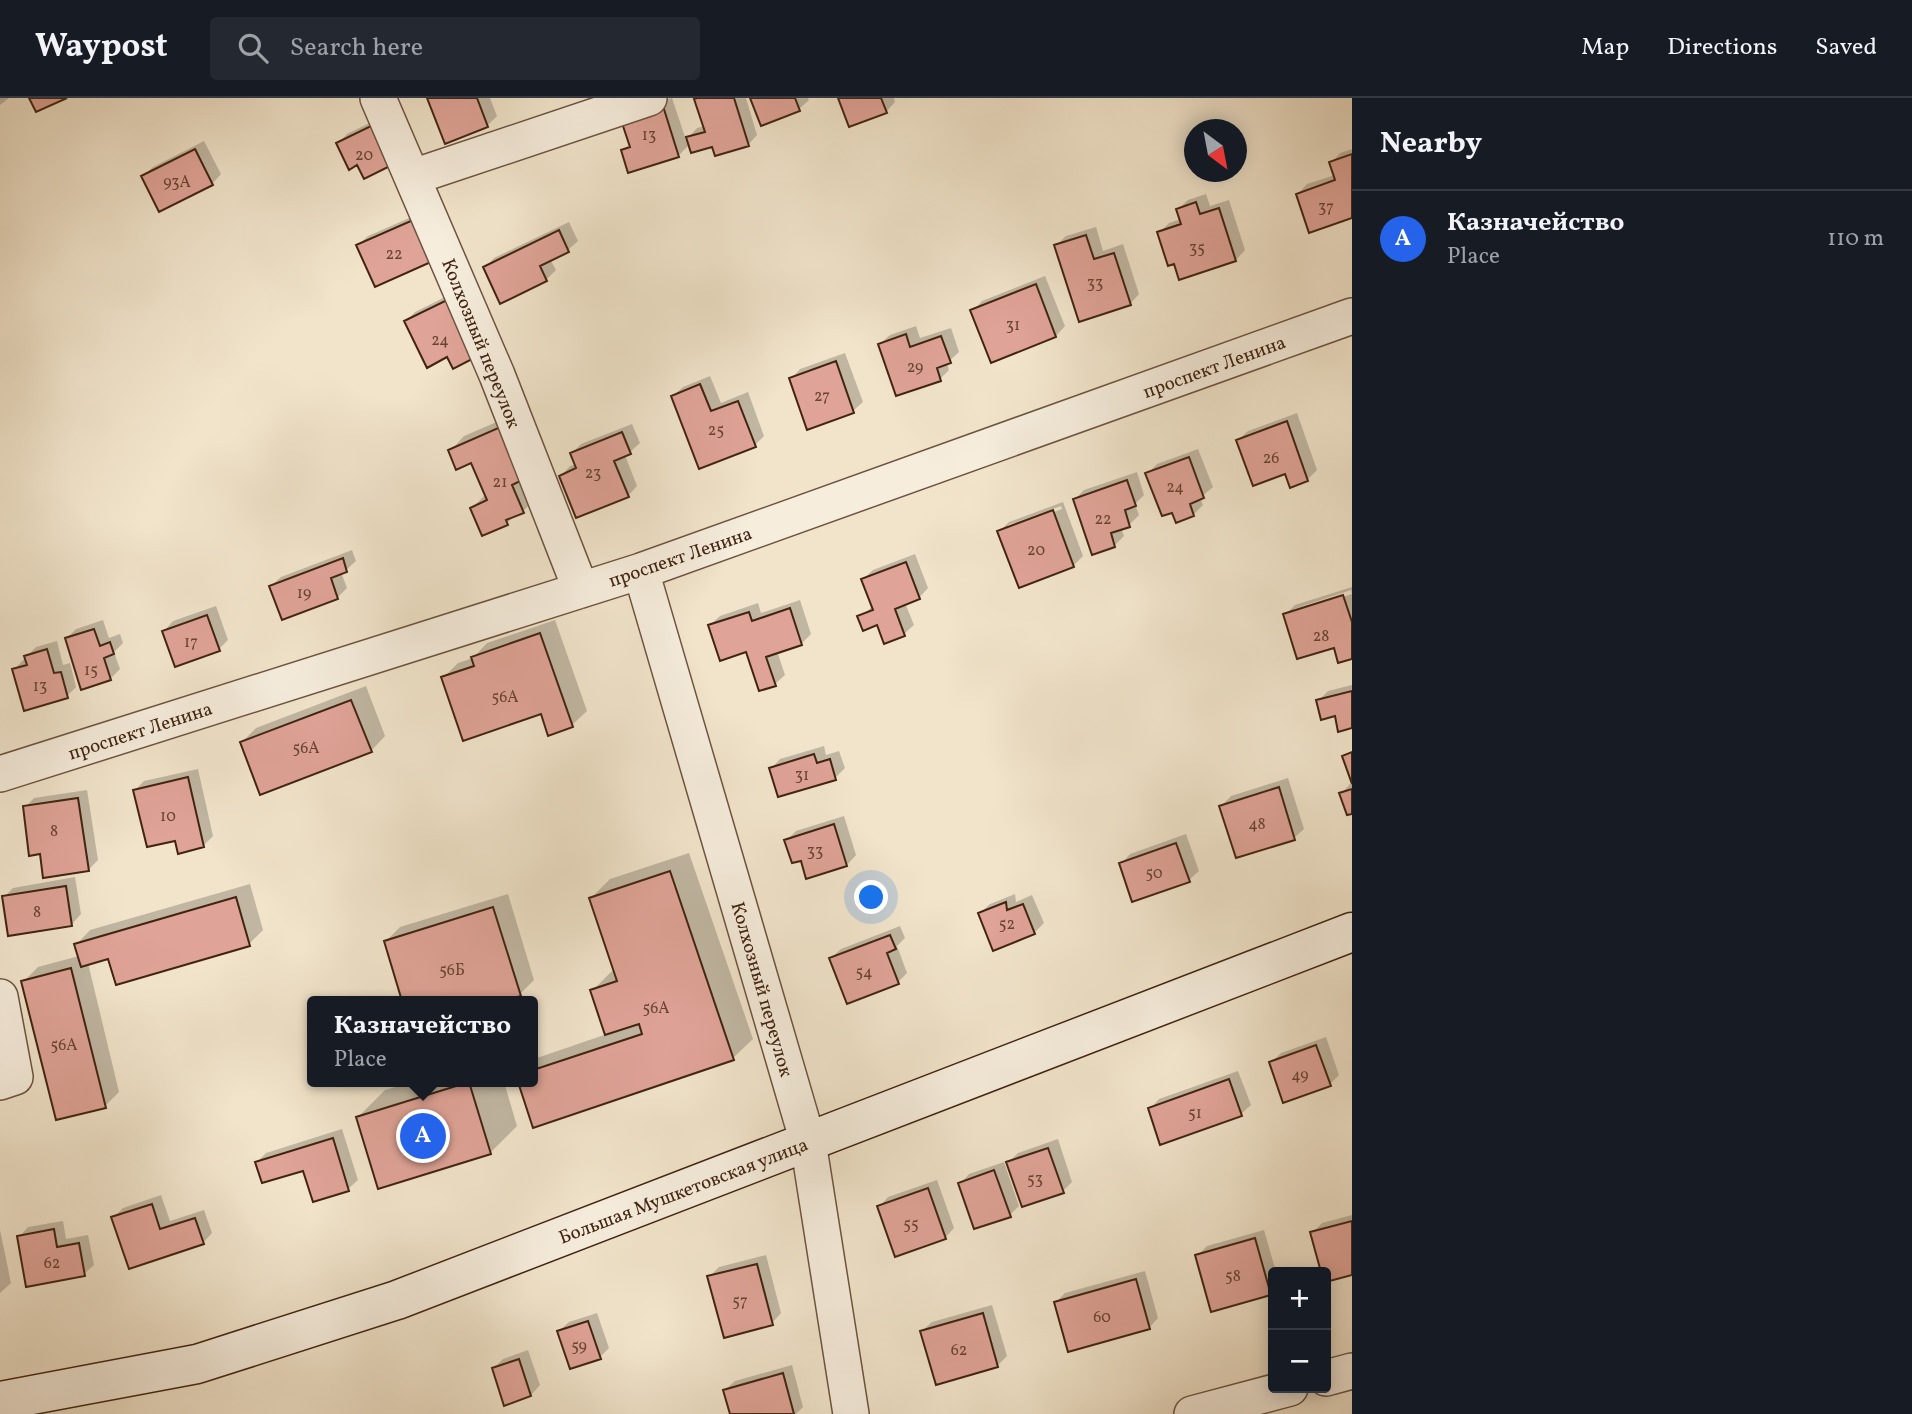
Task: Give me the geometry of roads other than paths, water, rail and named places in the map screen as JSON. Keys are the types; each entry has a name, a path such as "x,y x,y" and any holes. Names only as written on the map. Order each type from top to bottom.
{"main road":[{"name":"Большая Мушкетовская улица","path":"0,1401 197,1364 397,1300 1352,932"}],"street":[{"name":"Колхозный переулок","path":"378,98 496,375 580,590"},
{"path":"413,177 649,98"},
{"name":"проспект Ленина","path":"0,774 641,571 1352,316"},
{"name":"Колхозный переулок","path":"641,571 808,1142 851,1414"},
{"path":"0,997 7,1080"},
{"path":"1331,1377 1352,1371"},
{"path":"1192,1414 1271,1393"}],"place":[{"name":"Казначейство","path":"423,1136"}]}
